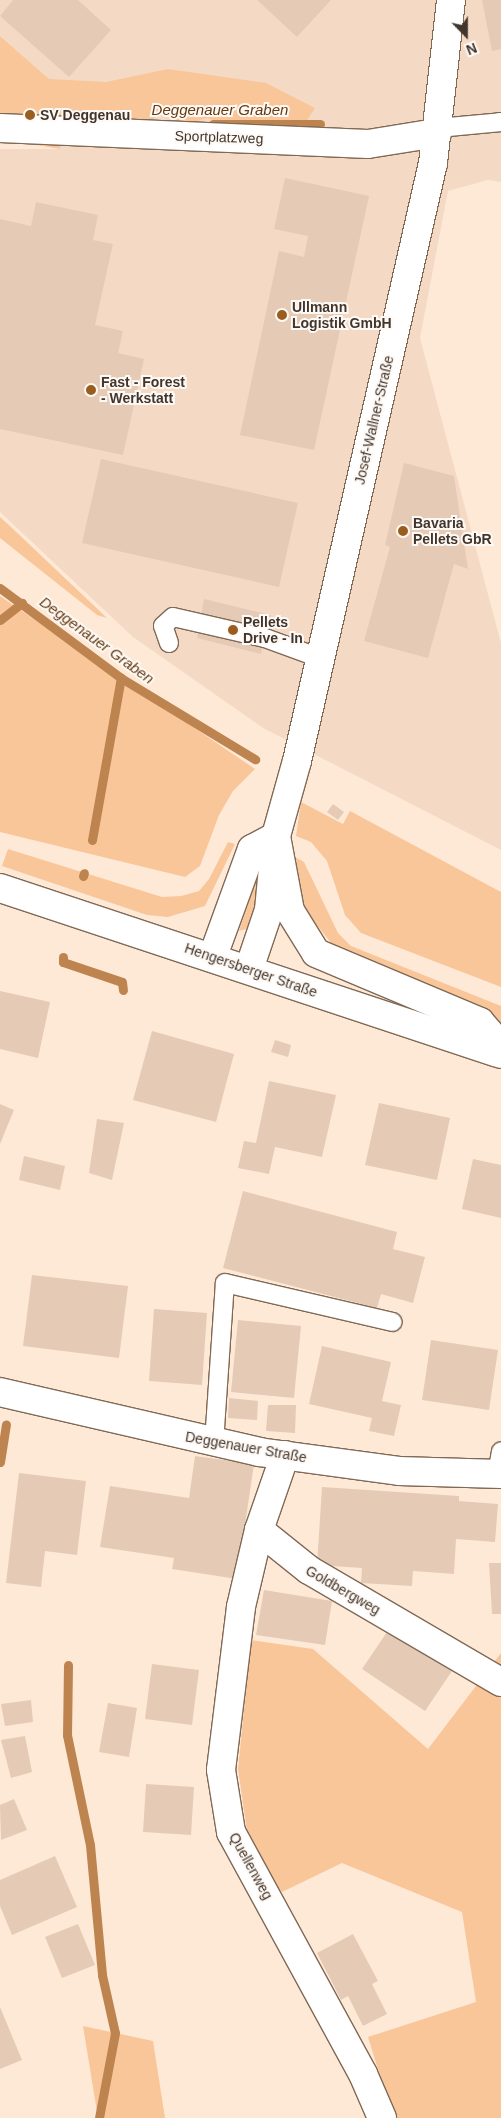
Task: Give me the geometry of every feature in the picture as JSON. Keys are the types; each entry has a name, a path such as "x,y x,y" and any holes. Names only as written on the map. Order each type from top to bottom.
{"street":[{"name":"Josef-Wallner-Straße","path":"249,969 269,910 276,836 320,658 437,130 451,0"},
{"name":"Sportplatzweg","path":"0,128 368,144 437,130"},
{"path":"213,956 252,849 276,836 290,911 316,953 480,1022 501,1046"},
{"name":"Hengersberger Straße","path":"0,888 213,956 501,1054"},
{"name":"Deggenauer Straße","path":"0,1392 214,1443 285,1455 399,1471 500,1466"},
{"path":"259,1530 285,1455"},
{"name":"Goldbergweg","path":"259,1530 309,1570 501,1682"},
{"name":"Quellenweg","path":"259,1530 241,1607 222,1770 231,1832 364,2074 382,2118"}],"lane":[{"path":"437,130 501,122"},
{"path":"169,643 163,626 173,617 265,638 320,658"},
{"path":"214,1443 225,1283 393,1322"}],"shaded area":[{"path":"0,0 501,0 501,182 488,180 448,191 420,338 501,643 501,850 263,728 133,637 0,512 0,149 60,149 62,91 0,36"},
{"path":"0,36 49,79 106,82 168,69 266,83 315,108 302,128 280,130 258,122 229,126 207,118 184,125 162,112 153,119 126,124 107,111 83,118 62,110 60,149 0,139"},
{"path":"0,517 107,618 97,615 0,538"},
{"path":"0,596 255,769 233,791 219,815 200,866 185,877 0,832"},
{"path":"301,802 343,824 350,811 501,892 501,987 361,933 345,915 327,861 311,842 296,836"},
{"path":"228,842 235,844 205,906 168,917 147,915 2,866 8,849 162,897 181,896 199,891 209,879"},
{"path":"266,850 260,907 246,929 239,931"},
{"path":"295,857 304,862 338,933 351,946 501,1006 501,1023 345,960 307,913 293,873"},
{"path":"251,1640 313,1649 428,1749 501,1653 501,2118 393,2118 368,2037 476,2002 462,1912 342,1863 282,1892 250,1852 238,1769"},
{"path":"83,2026 153,2041 165,2118 98,2118"}],"building":[{"path":"13,0 78,0 111,30 69,77 0,16"},
{"path":"257,0 331,0 297,37"},
{"path":"482,0 501,0 501,49 492,51"},
{"path":"285,178 369,196 314,450 240,435 279,251 304,257 308,236 274,229"},
{"path":"36,202 98,215 93,240 113,244 95,325 123,331 118,353 144,359 123,455 0,429 0,219 31,226"},
{"path":"101,459 298,503 279,587 82,543"},
{"path":"404,463 454,476 468,569 454,564 428,658 364,641 390,547 385,545"},
{"name":"Pellets Drive - In","path":"204,599 271,615 261,654 197,638"},
{"path":"333,804 344,812 338,820 327,812"},
{"path":"0,991 50,1002 38,1058 0,1049"},
{"path":"152,1031 234,1054 216,1122 133,1100"},
{"path":"275,1040 291,1045 288,1057 271,1052"},
{"path":"269,1081 336,1095 322,1157 275,1147 269,1174 238,1168 244,1141 256,1143"},
{"path":"379,1103 450,1118 437,1180 365,1165"},
{"path":"0,1104 14,1110 0,1144"},
{"path":"97,1119 124,1123 112,1180 89,1173"},
{"path":"24,1156 65,1166 60,1190 19,1180"},
{"path":"473,1159 501,1165 501,1218 462,1209"},
{"path":"243,1191 397,1232 393,1249 425,1257 413,1303 381,1294 377,1308 223,1268"},
{"path":"32,1275 128,1286 119,1358 23,1346"},
{"path":"154,1309 207,1313 202,1385 149,1381"},
{"path":"238,1320 301,1326 294,1398 231,1392"},
{"path":"431,1340 498,1350 489,1410 422,1400"},
{"path":"322,1346 391,1362 382,1401 401,1405 394,1436 369,1431 372,1418 309,1404"},
{"path":"229,1398 258,1401 257,1420 228,1418"},
{"path":"268,1405 296,1405 295,1433 266,1431"},
{"path":"195,1456 254,1464 237,1579 172,1569 174,1558 100,1547 110,1486 189,1498"},
{"path":"19,1473 86,1481 77,1555 45,1551 41,1587 6,1583"},
{"path":"322,1487 459,1496 459,1501 498,1504 495,1542 456,1539 454,1574 413,1571 412,1586 361,1583 362,1568 317,1565"},
{"path":"489,1563 501,1563 501,1614 492,1614"},
{"path":"264,1590 332,1601 325,1645 256,1635"},
{"path":"389,1629 452,1671 425,1711 362,1669"},
{"path":"152,1664 199,1670 192,1725 145,1719"},
{"path":"31,1700 33,1722 5,1726 1,1704"},
{"path":"108,1703 137,1708 129,1757 99,1752"},
{"path":"25,1736 32,1772 11,1778 1,1740"},
{"path":"146,1784 194,1787 191,1835 143,1832"},
{"path":"14,1799 27,1830 1,1840 0,1805"},
{"path":"55,1856 77,1907 12,1935 0,1906 0,1880"},
{"path":"78,1924 95,1965 62,1978 45,1937"},
{"path":"353,1934 378,1981 372,1984 387,2014 363,2026 348,1996 341,2000 317,1953"},
{"path":"0,2007 22,2060 0,2069"}],"waterway":[{"name":"Deggenauer Graben","path":"213,124 320,124"},
{"name":"Deggenauer Graben","path":"0,588 121,678 255,759"},
{"path":"0,620 22,603"},
{"path":"92,840 121,678"},
{"path":"63,957 63,962 122,982 123,990"},
{"path":"0,1462 6,1424"},
{"path":"68,1665 67,1735 90,1845 102,1975 115,2033 99,2118"}],"place":[{"name":"SV Deggenau","path":"30,115"},
{"name":"Ullmann Logistik GmbH","path":"282,315"},
{"name":"Fast - Forest - Werkstatt","path":"91,390"},
{"name":"Bavaria Pellets GbR","path":"403,531"},
{"name":"Pellets Drive - In","path":"233,630"}]}
